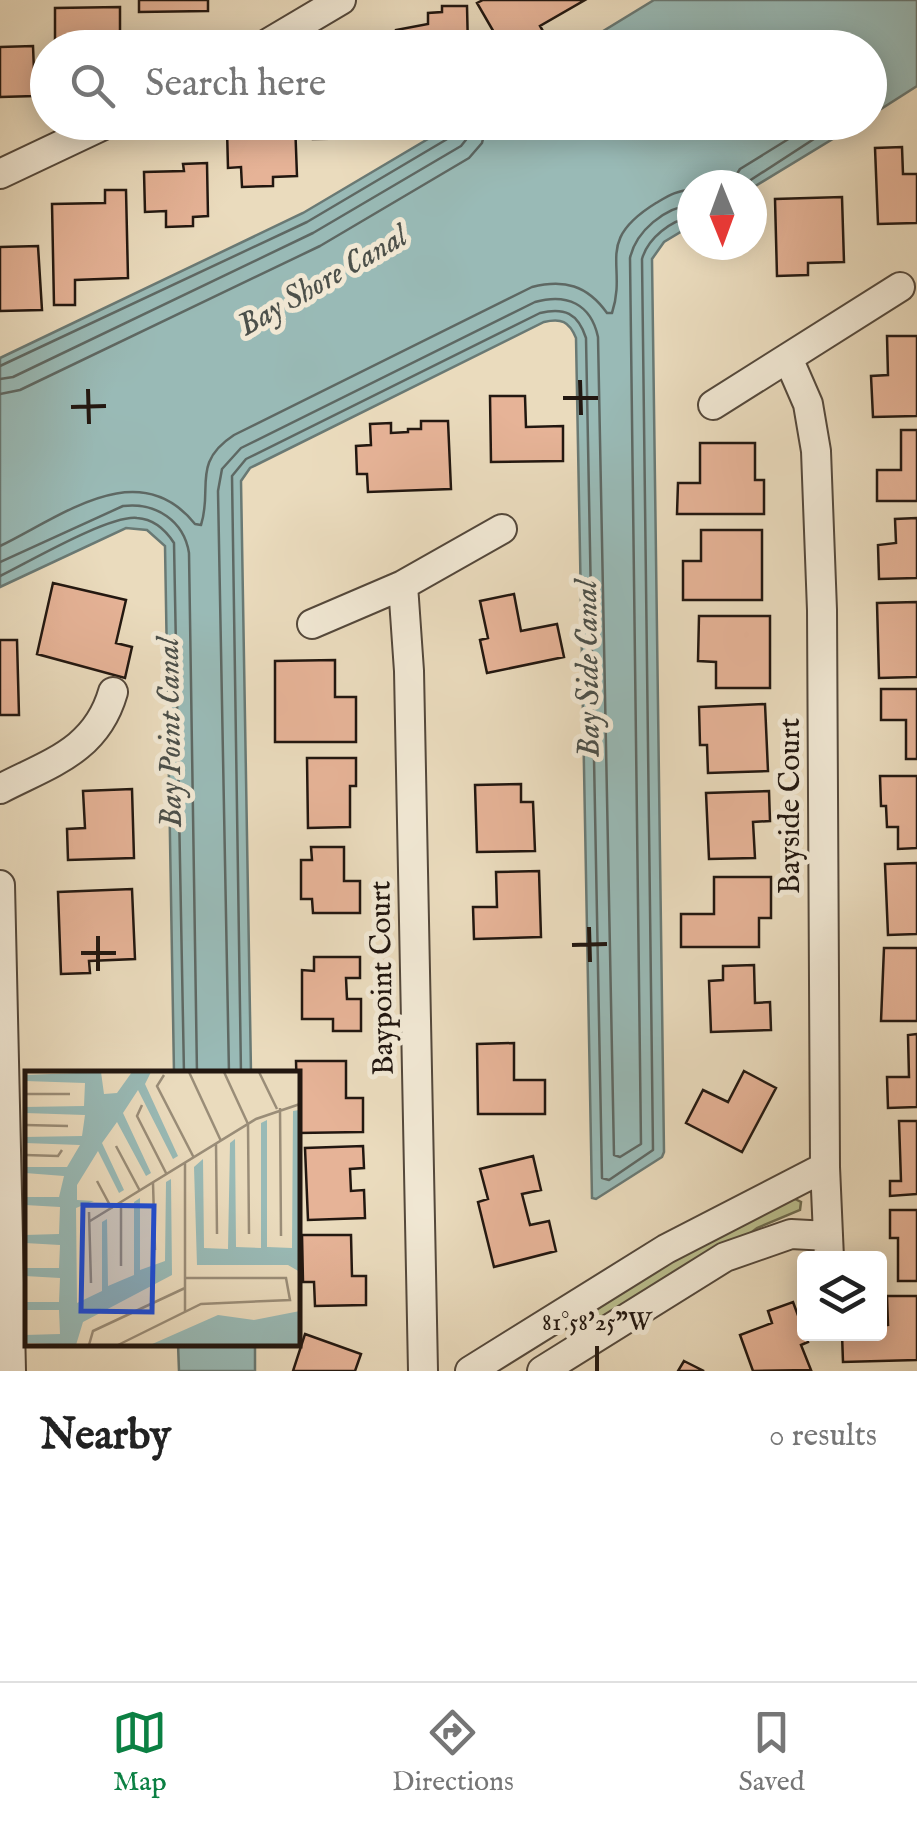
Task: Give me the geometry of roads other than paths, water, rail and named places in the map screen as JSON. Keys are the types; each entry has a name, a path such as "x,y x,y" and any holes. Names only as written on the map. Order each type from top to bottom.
{"street":[{"path":"290,30 341,0"},
{"path":"0,174 72,140"},
{"path":"713,405 900,287"},
{"name":"Bayside Court","path":"788,358 808,404 816,451 822,610 825,1167 829,1247"},
{"path":"312,624 402,585 502,529"},
{"name":"Baypoint Court","path":"402,585 410,729 422,1371"},
{"path":"0,789 84,743 107,715 113,692"},
{"path":"0,884 11,1371"},
{"path":"470,1371 718,1220 825,1167"},
{"path":"536,1328 552,1368 725,1257 791,1234 829,1247"}],"water":[{"path":"654,0 917,0 917,86 887,105 887,30 605,30"},
{"path":"426,140 831,140 767,179 767,170 677,170 677,234 664,242 652,259 662,1157 592,1198 576,338 567,324 544,322 250,468 241,481 251,1071 174,1071 165,546 147,530 126,528 0,587 0,358 303,213"},
{"path":"178,1346 255,1346 255,1371 179,1371"}],"water label":[{"name":"Bay Shore Canal","path":"323,282"},
{"name":"Bay Side Canal","path":"589,669"},
{"name":"Bay Point Canal","path":"171,733"}]}
